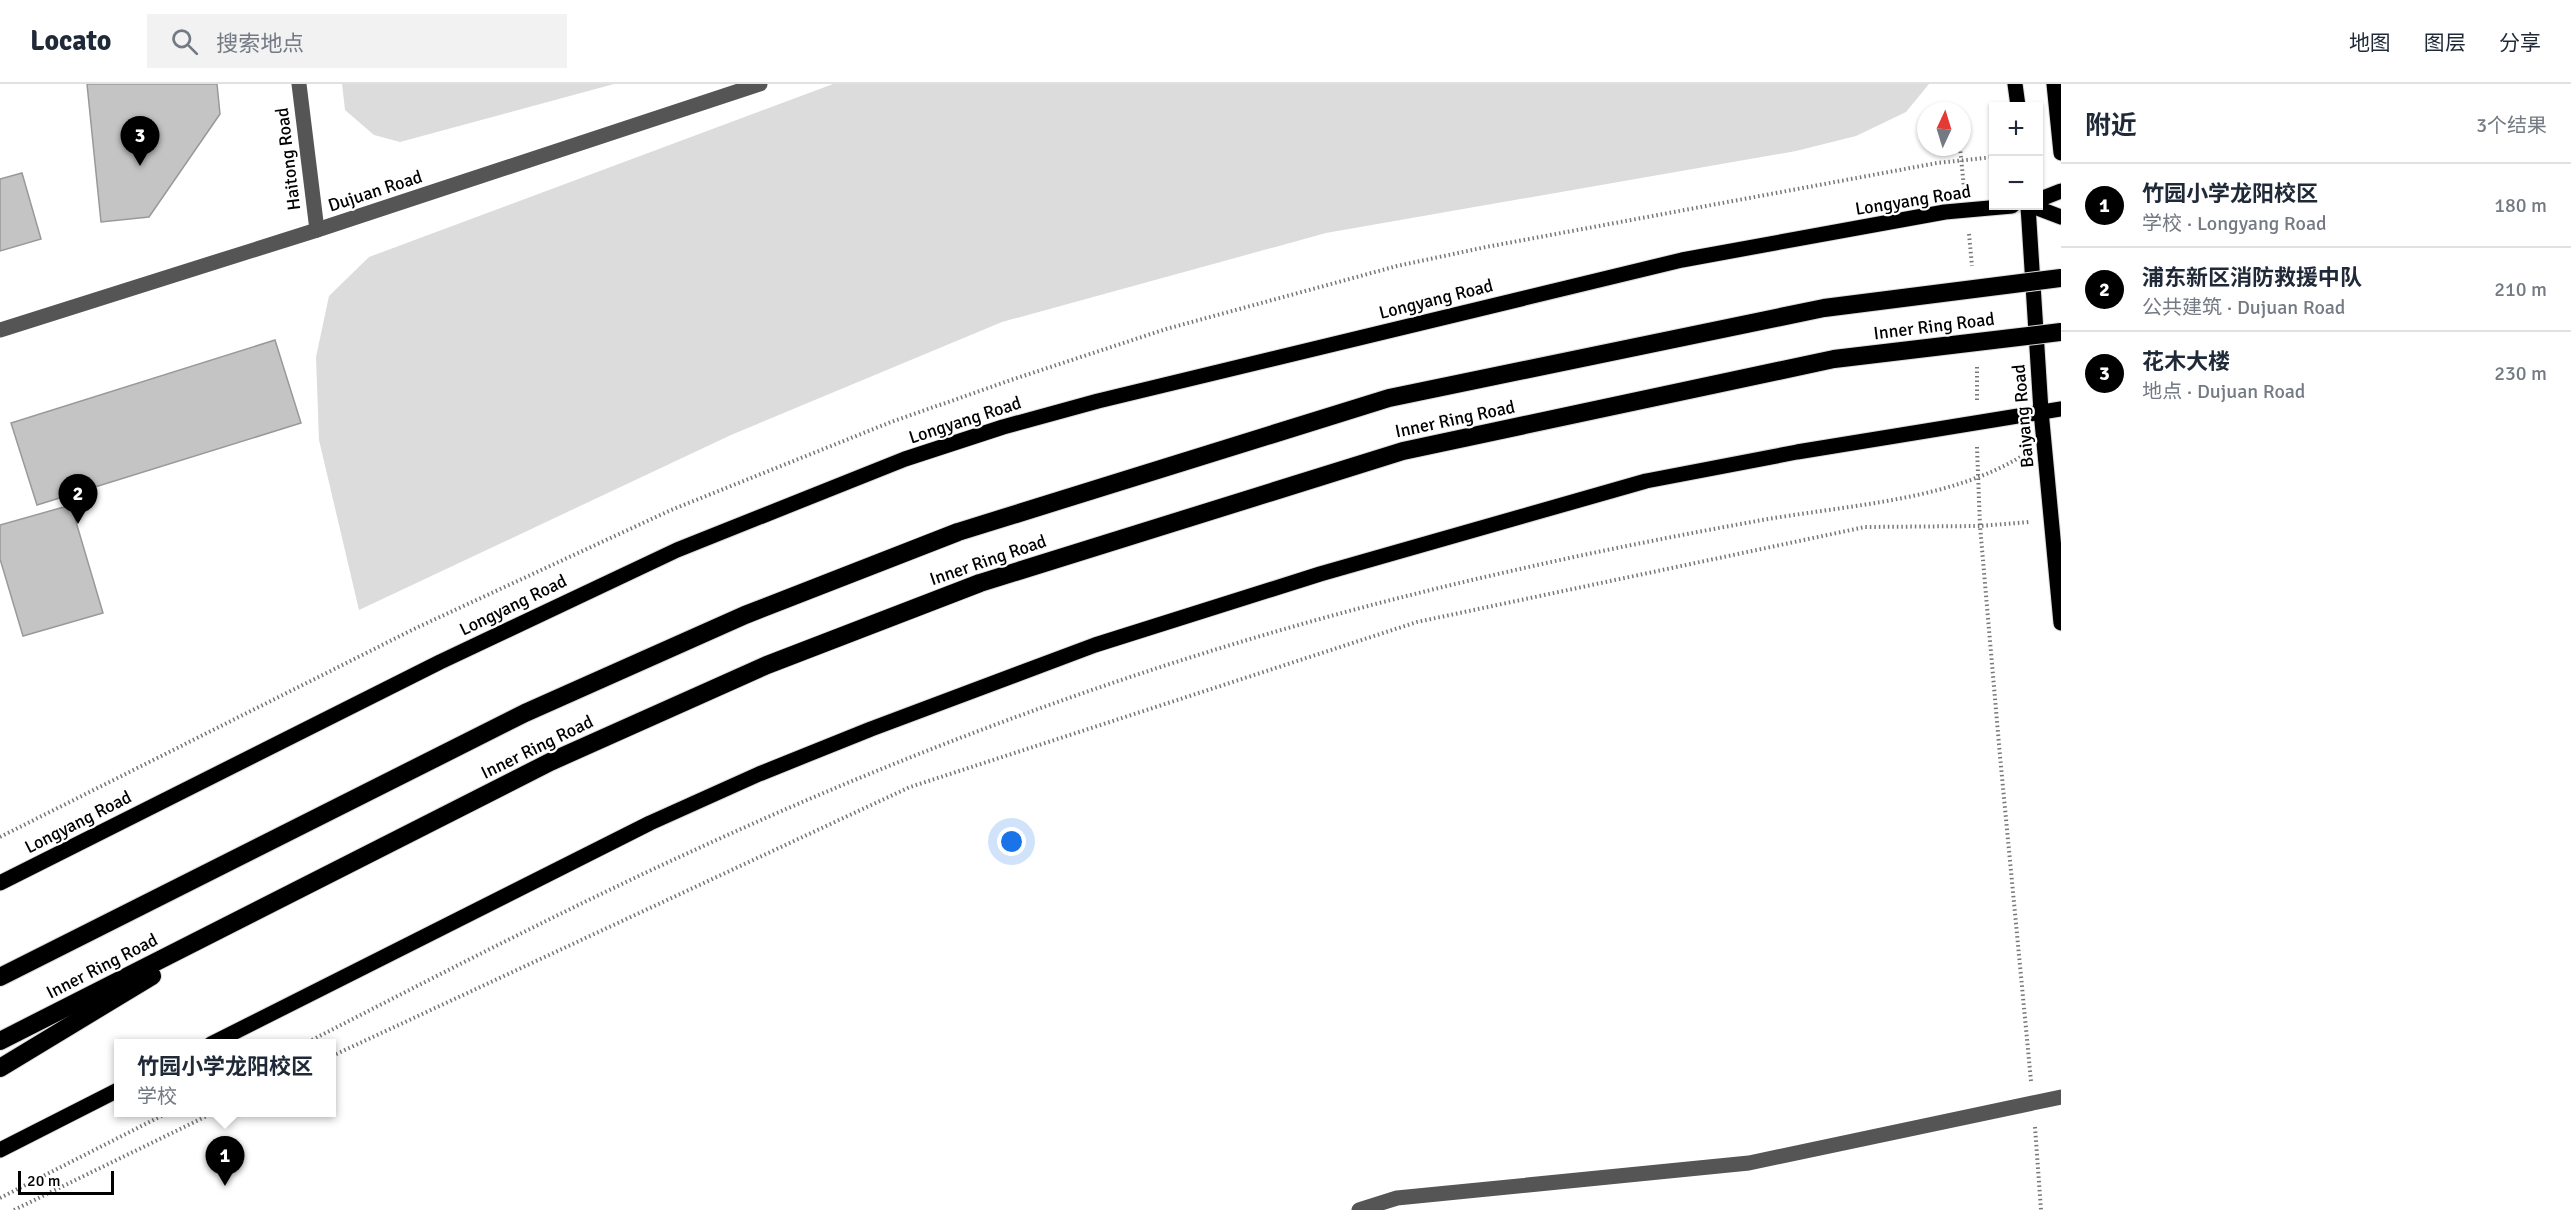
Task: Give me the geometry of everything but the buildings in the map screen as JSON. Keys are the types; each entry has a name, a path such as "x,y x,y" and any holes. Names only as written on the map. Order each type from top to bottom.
{"highway":[{"name":"Inner Ring Road","path":"0,977 525,713 745,615 958,532 1389,398 1824,308 2061,278"},
{"name":"Inner Ring Road","path":"0,1041 561,757 767,665 980,583 1403,451 1834,359 2061,332"},
{"path":"0,1068 268,905"}],"main road":[{"path":"2015,84 2017,102"},
{"path":"2054,84 2061,153"},
{"path":"2043,198 2061,191"},
{"name":"Longyang Road","path":"0,883 557,604 677,550 905,459 1098,400 1682,260 1945,212 1989,208"},
{"name":"Baiyang Road","path":"2030,210 2041,411 2061,623"},
{"path":"2040,210 2061,218"},
{"path":"221,1039 660,819 870,729 1095,645 1320,574 1646,482 1797,452 2061,409"},
{"path":"0,1150 114,1092"}],"street":[{"name":"Haitong Road","path":"299,84 316,230"},
{"name":"Dujuan Road","path":"0,330 316,230 760,84"},
{"path":"1359,1210 1397,1198 1749,1163 2061,1097"}],"path":[{"path":"314,1039 542,922 698,848 876,772 1099,689 1222,648 1427,590 1555,561 1756,521 1946,490 2003,468 2044,442"},
{"path":"336,1054 910,787 1417,622 1865,527 1980,526 2041,1210"},
{"path":"0,1198 161,1117"},
{"path":"14,1210 207,1117"}],"shaded area":[{"path":"342,84 614,84 400,142 374,135 345,110"},
{"path":"833,84 1929,84 1906,112 1856,136 1796,151 1326,233 1002,322 731,435 359,610 319,440 316,357 329,296 369,257"}],"place":[{"name":"花木大楼","path":"140,166"},
{"name":"浦东新区消防救援中队","path":"78,524"},
{"name":"竹园小学龙阳校区","path":"225,1186"}]}
